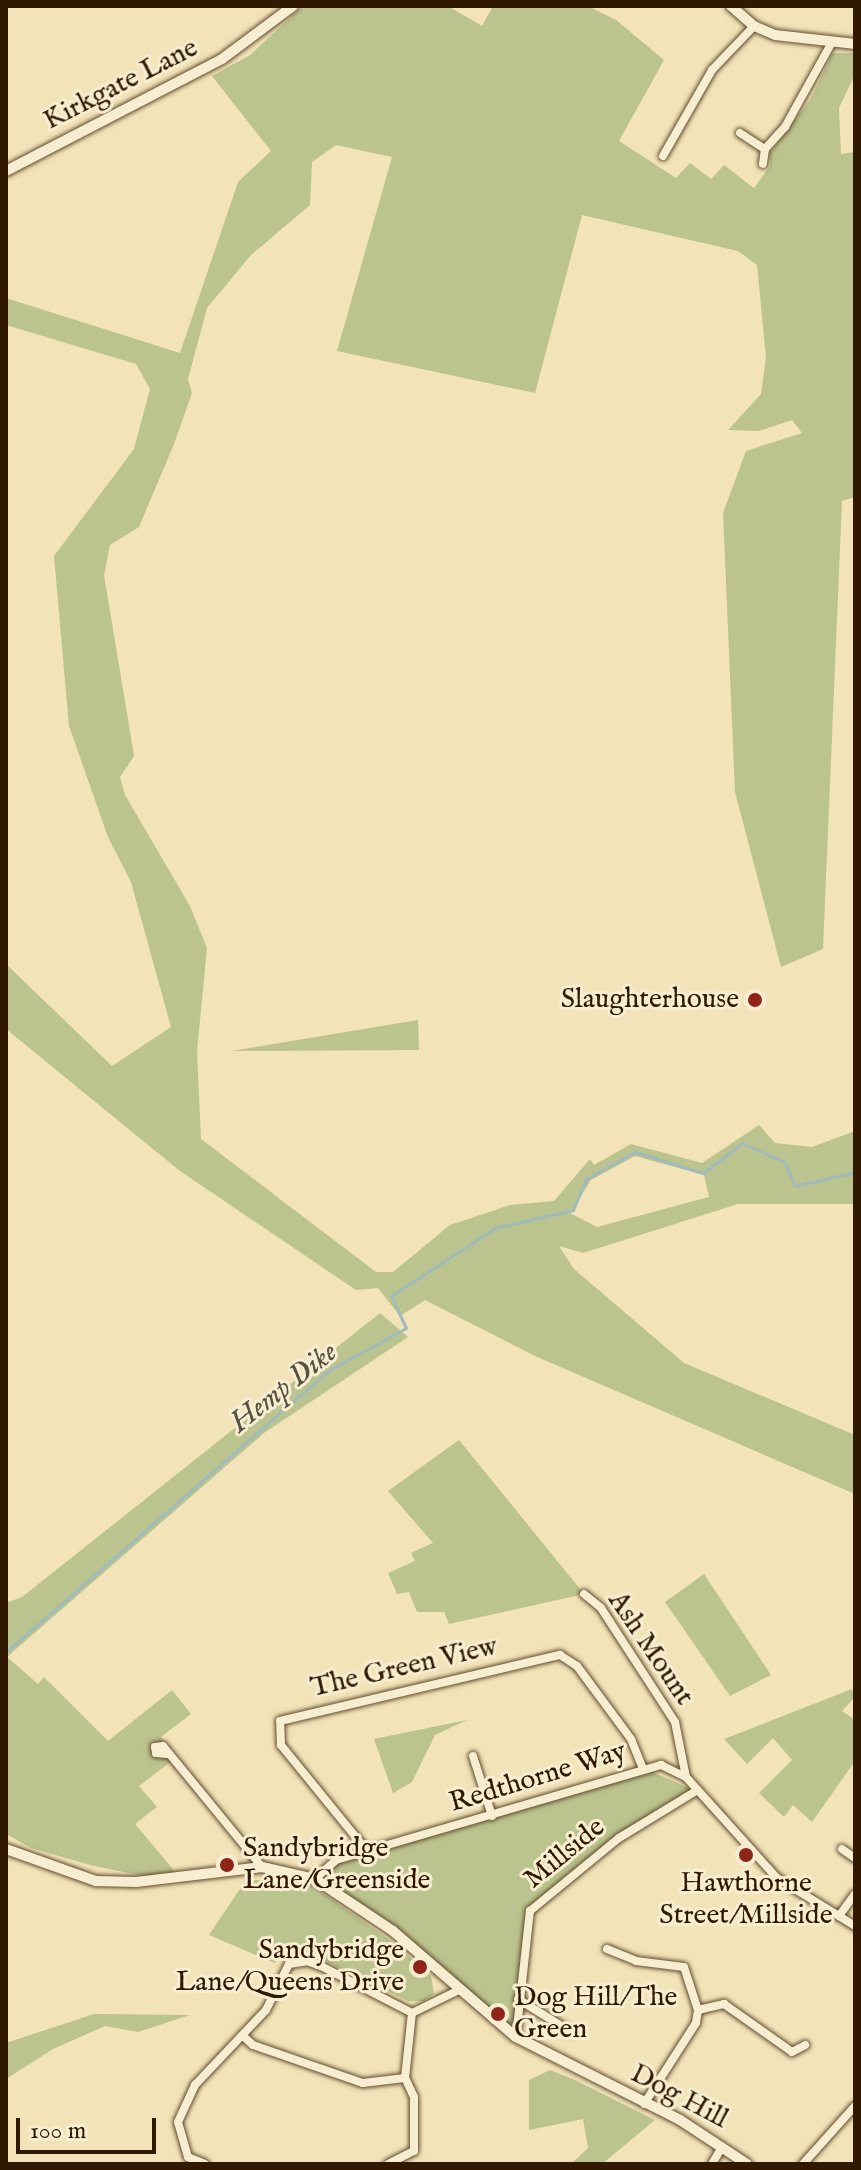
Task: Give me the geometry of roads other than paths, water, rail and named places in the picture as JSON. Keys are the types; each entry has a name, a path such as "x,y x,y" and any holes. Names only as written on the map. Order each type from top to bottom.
{"street":[{"name":"Kirkgate Lane","path":"6,171 222,59 293,6"},
{"path":"731,6 754,26 831,44 855,44"},
{"path":"663,156 712,70 754,26"},
{"path":"763,164 765,149 785,127 831,44"},
{"path":"740,133 765,149"},
{"name":"Ash Mount","path":"584,1594 601,1608 675,1722 686,1777"},
{"name":"The Green View","path":"368,1852 281,1745 280,1721 560,1655 577,1666 631,1739 643,1768"},
{"path":"167,1754 262,1867"},
{"path":"473,1756 492,1816"},
{"name":"Redthorne Way","path":"315,1879 336,1860 492,1816 643,1768 661,1765 686,1777"},
{"path":"686,1777 777,1878 855,1926"},
{"name":"Millside","path":"516,2037 518,1999 531,1910 619,1838 696,1791"},
{"path":"6,1849 63,1873 117,1882 262,1867 315,1879"},
{"path":"842,1849 855,1858"},
{"name":"Dog Hill","path":"315,1879 393,1931 457,1991 516,2037 644,2104 747,2164"},
{"path":"839,1916 855,1894"},
{"path":"607,1949 636,1961 684,1967 698,2010 696,2023 644,2104"},
{"path":"205,2164 188,2157 178,2122 195,2085 243,2036 296,1961 321,1966 412,2013"},
{"path":"412,2013 457,1991"},
{"path":"518,1999 571,2032"},
{"path":"698,2010 724,2004 792,2052 805,2045"},
{"path":"388,2164 414,2151 414,2097 405,2078 412,2013"},
{"path":"243,2036 253,2045 363,2083 405,2078"},
{"path":"803,2164 855,2106"},
{"path":"712,2164 722,2147"}],"waterway":[{"name":"Hemp Dike","path":"6,1652 328,1371 406,1328 391,1296 495,1228 573,1210 586,1179 635,1152 703,1173 742,1143 784,1162 795,1186 855,1172"}],"place":[{"name":"Slaughterhouse","path":"755,1000"},
{"name":"Hawthorne Street/Millside","path":"746,1855"},
{"name":"Sandybridge Lane/Greenside","path":"227,1865"},
{"name":"Sandybridge Lane/Queens Drive","path":"420,1967"},
{"name":"Dog Hill/The Green","path":"498,2014"}]}
